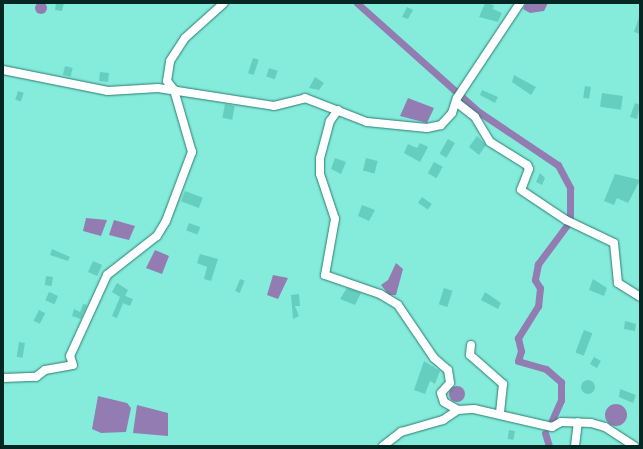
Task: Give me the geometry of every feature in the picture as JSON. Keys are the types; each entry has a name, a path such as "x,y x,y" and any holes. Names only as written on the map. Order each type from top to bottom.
{"street":[{"path":"3,378 36,377 45,370 73,365 70,356 107,275 157,236 163,226 192,152 174,90 167,81 170,61 185,38 224,3"},
{"path":"3,70 108,91 174,90 274,106 305,98 367,122 427,128 441,125 520,3"},
{"path":"456,102 475,117 490,142 527,165 529,169 521,190 566,220 614,243 618,283 640,297"},
{"path":"338,110 330,121 320,158 320,174 335,219 325,276 380,294 398,305 434,358 448,370 450,382 441,393 444,402 458,410 500,413 552,427 561,422 578,422 606,428 634,446"},
{"path":"471,345 470,355 503,384 500,413"},
{"path":"383,446 401,432 443,420 458,410"},
{"path":"575,446 578,422"}],"shaded area":[{"path":"41,2 45,4 47,8 45,12 41,14 37,12 35,8 37,4"},
{"path":"526,3 548,3 544,11 530,13 523,9"},
{"path":"408,98 434,108 427,123 400,116"},
{"path":"86,218 107,220 101,236 83,231"},
{"path":"114,220 135,226 129,240 109,235"},
{"path":"155,250 169,256 162,274 146,268"},
{"path":"396,263 403,269 396,295 389,295 381,285 388,280"},
{"path":"273,275 288,278 278,299 267,295"},
{"path":"457,386 463,388 465,394 463,400 457,402 451,400 449,394 451,388"},
{"path":"98,396 127,403 131,408 126,432 101,433 92,429"},
{"path":"616,404 624,407 627,415 624,423 616,426 608,423 605,415 608,407"},
{"path":"137,405 168,413 168,436 133,433"}],"building":[{"path":"56,3 64,3 62,11 55,10"},
{"path":"485,3 494,5 493,9 502,13 498,22 479,17"},
{"path":"407,7 413,10 408,19 402,17"},
{"path":"640,17 640,34 634,32"},
{"path":"253,58 259,60 254,75 248,73"},
{"path":"65,66 73,68 71,77 63,75"},
{"path":"269,68 278,71 275,79 266,77"},
{"path":"100,72 109,73 108,82 99,81"},
{"path":"514,75 536,87 531,95 512,82"},
{"path":"315,77 324,83 319,90 309,88"},
{"path":"585,86 591,87 589,99 583,98"},
{"path":"482,90 498,97 495,103 480,95"},
{"path":"18,91 24,93 21,101 15,100"},
{"path":"602,93 623,96 621,110 600,107"},
{"path":"635,103 640,105 637,119 630,117"},
{"path":"225,104 235,106 232,120 222,118"},
{"path":"477,136 486,145 479,155 469,147"},
{"path":"448,139 455,143 446,158 440,154"},
{"path":"420,143 428,147 420,162 404,153 408,144 417,148"},
{"path":"335,158 346,162 341,174 331,169"},
{"path":"366,158 378,161 374,174 363,171"},
{"path":"434,162 443,167 436,178 428,173"},
{"path":"540,173 545,178 542,185 536,182"},
{"path":"615,174 640,180 628,203 617,198 614,205 604,201"},
{"path":"185,191 203,198 199,208 181,201"},
{"path":"422,197 432,204 428,210 418,203"},
{"path":"362,205 375,210 369,221 358,216"},
{"path":"189,223 200,227 198,235 186,231"},
{"path":"52,249 70,257 68,261 50,255"},
{"path":"200,254 218,259 211,281 204,279 207,267 197,263"},
{"path":"93,261 102,265 97,276 88,272"},
{"path":"46,276 53,277 52,286 45,285"},
{"path":"240,279 245,281 240,293 235,291"},
{"path":"593,279 607,288 604,296 589,290"},
{"path":"117,283 128,290 125,296 133,299 130,306 123,303 117,318 112,316 120,297 112,292"},
{"path":"347,288 361,293 355,305 340,299"},
{"path":"444,288 453,291 447,307 439,304"},
{"path":"49,292 58,296 54,304 45,300"},
{"path":"485,292 501,303 498,309 481,300"},
{"path":"299,294 300,306 295,306 299,316 293,319 291,295"},
{"path":"83,304 87,305 81,319 72,316 74,309 80,312"},
{"path":"39,310 45,313 40,324 34,321"},
{"path":"625,321 636,324 635,331 624,329"},
{"path":"584,330 592,333 584,356 575,352"},
{"path":"19,342 25,343 23,358 17,357"},
{"path":"594,357 601,361 597,368 590,364"},
{"path":"424,361 440,371 435,384 430,381 425,394 414,390"},
{"path":"585,380 591,380 595,384 595,390 591,394 585,394 581,390 581,384"},
{"path":"620,389 636,395 633,403 619,397"},
{"path":"509,430 515,431 514,440 508,439"}],"waterway":[{"path":"357,3 479,112 558,165 570,188 570,221 538,264 535,280 540,288 538,306 518,338 521,351 518,361 546,369 561,382 561,400 549,427"},
{"path":"545,433 549,446"}]}
